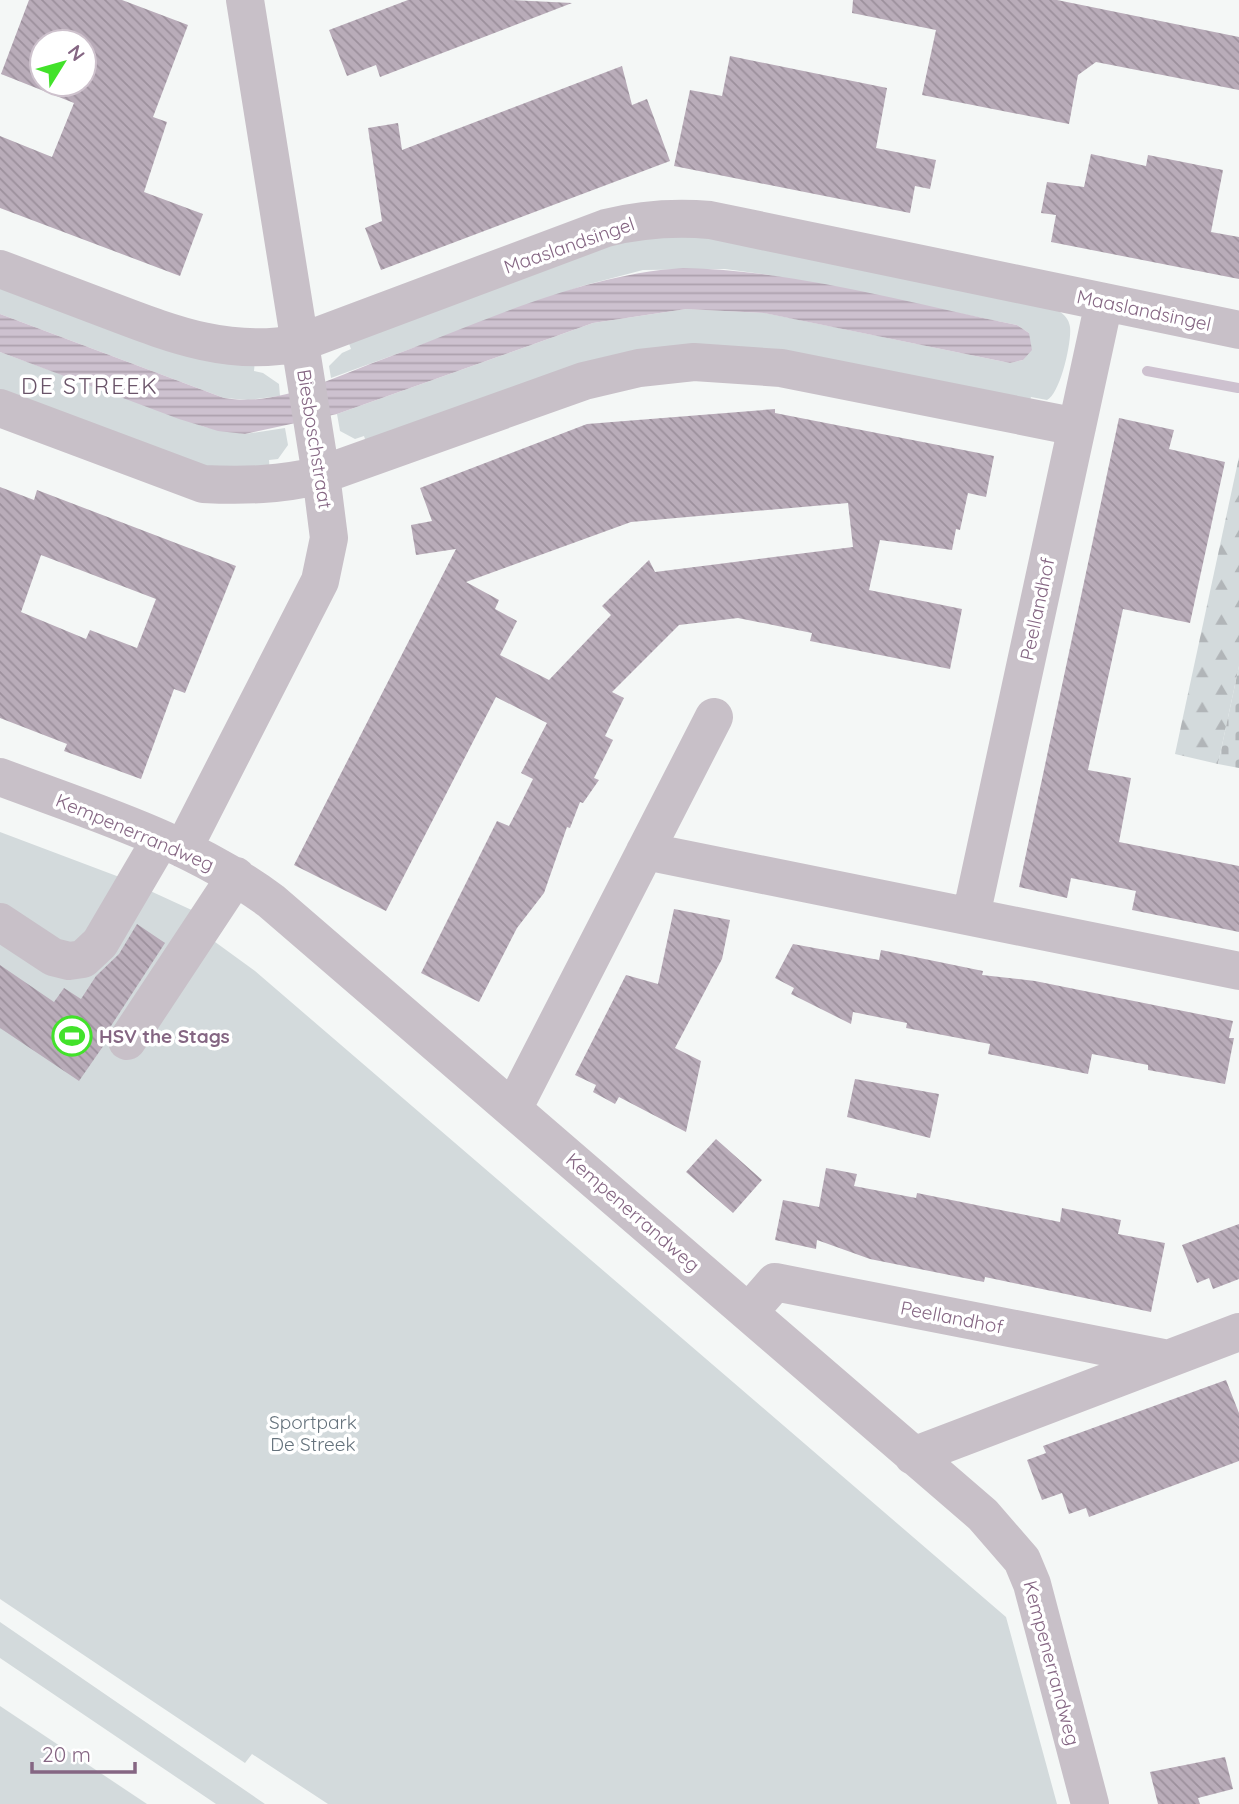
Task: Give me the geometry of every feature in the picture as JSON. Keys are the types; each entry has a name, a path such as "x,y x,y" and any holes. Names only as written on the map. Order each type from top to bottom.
{"street":[{"name":"Biesboschstraat","path":"0,922 53,957 69,961 83,959 100,943 172,844 320,582 329,538 245,0"},
{"name":"Maaslandsingel","path":"0,269 181,338 302,357 606,228 655,218 710,220 1239,330"},
{"name":"Peellandhof","path":"971,916 1104,302"},
{"path":"0,408 203,484 282,485 318,457 584,381 639,368 694,362 781,368 1077,427"},
{"path":"513,1109 714,717"},
{"name":"Kempenerrandweg","path":"0,777 172,844 236,876 291,916 983,1515 1022,1560 1032,1584 1090,1804"},
{"path":"646,851 1239,971"},
{"path":"127,1041 236,876"},
{"name":"Peellandhof","path":"749,1312 775,1282 1168,1359"},
{"path":"914,1455 1239,1332"}],"green space":[{"path":"670,227 1057,310 1066,317 1070,327 1061,378 1052,396 1047,400 1031,397 1028,406 772,356 368,448 364,436 355,439 340,431 337,414 593,323 686,309 765,313 1010,363 1023,360 1029,333 1017,325 769,275 725,269 643,270 582,286 331,378 329,366 342,353 351,349 347,338 617,235"},
{"path":"0,278 255,360 254,371 263,373 279,384 280,396 248,400 224,398 0,314"},
{"path":"0,352 205,427 245,434 285,428 288,445 278,459 269,460 270,475 238,477 0,398"},
{"path":"1239,457 1239,666 1218,764 1175,754"},
{"path":"1239,666 1239,768 1218,764"},
{"name":"Sportpark De Streek","path":"0,832 122,878 196,912 211,939 255,971 1006,1617 1057,1804 328,1804 252,1754 245,1763 0,1599"},
{"path":"0,1622 265,1804 216,1804 0,1658"},
{"path":"0,1706 147,1804 0,1804"}],"shaded area":[{"path":"683,268 725,270 809,281 1017,325 1029,333 1032,350 1023,360 1010,363 764,313 686,309 593,323 337,414 245,434 218,431 179,419 0,352 0,314 224,398 263,399 322,383 566,291 604,280"}],"building":[{"path":"29,0 122,0 188,25 153,117 167,122 144,192 203,214 180,276 0,208 0,136 52,157 74,103 61,98 98,98 98,28 28,28 28,85 1,74"},
{"path":"408,0 572,3 380,77 376,65 347,76 329,30"},
{"path":"853,0 1057,0 1239,37 1239,90 1096,62 1078,75 1069,124 922,95 936,30 852,13"},
{"path":"730,56 887,88 876,148 936,160 930,189 915,186 910,213 674,166 690,90 722,96"},
{"path":"622,66 632,105 647,99 670,161 381,270 365,228 382,221 368,128 398,123 402,150"},
{"path":"1091,154 1146,166 1148,155 1223,170 1211,232 1239,237 1239,279 1051,242 1056,215 1041,213 1047,182 1084,187"},
{"path":"775,409 775,413 994,456 986,497 968,493 960,530 956,529 952,550 880,540 869,590 962,609 950,669 810,641 812,633 738,618 679,625 612,692 624,698 605,736 613,740 594,778 599,780 583,803 580,802 570,828 567,827 544,893 517,928 479,1002 421,973 497,821 509,826 521,803 533,779 521,773 547,723 496,697 386,911 294,865 456,549 416,555 411,525 432,521 420,488 587,424","holes":["848,503 853,547 655,572 649,560 602,606 611,615 549,680 500,655 517,621 495,609 499,600 466,582 631,522"]},
{"path":"1119,418 1174,430 1169,449 1225,462 1190,623 1123,609 1088,770 1131,778 1119,842 1239,866 1239,932 1132,910 1136,891 1071,878 1067,898 1019,887"},
{"path":"0,487 34,500 37,490 236,566 185,693 174,689 141,779 64,751 67,744 0,718","holes":["41,555 156,599 137,648 90,630 86,639 21,612"]},
{"path":"674,909 730,920 722,959 675,1048 701,1061 686,1132 619,1097 615,1104 593,1092 596,1085 575,1075 626,975 658,984"},
{"path":"137,924 165,943 109,1029 106,1042 79,1081 0,1028 0,965 54,1002 64,988 81,999 96,976 119,954"},
{"path":"793,944 879,960 881,950 983,971 982,975 1035,981 1233,1021 1229,1038 1234,1038 1225,1084 1148,1070 1148,1065 1092,1054 1088,1074 988,1054 990,1044 906,1028 907,1023 853,1012 851,1024 791,994 794,988 775,978"},
{"path":"855,1079 939,1094 930,1138 847,1117"},
{"path":"716,1139 762,1180 733,1213 686,1172"},
{"path":"826,1168 857,1174 854,1186 916,1198 917,1193 1060,1222 1062,1208 1121,1220 1118,1234 1165,1243 1151,1312 985,1277 984,1282 870,1259 817,1240 816,1249 775,1240 783,1200 819,1207"},
{"path":"1239,1224 1239,1279 1213,1289 1209,1278 1197,1283 1182,1245"},
{"path":"1226,1380 1239,1413 1239,1461 1089,1517 1086,1508 1069,1514 1062,1493 1042,1500 1027,1460 1046,1453 1043,1446"},
{"path":"1225,1757 1233,1789 1198,1798 1200,1804 1158,1804 1150,1772"}],"waterway":[{"path":"1147,371 1238,388"}],"place":[{"name":"HSV the Stags","path":"72,1036"}],"district":[{"name":"DE STREEK","path":"90,386"}]}
